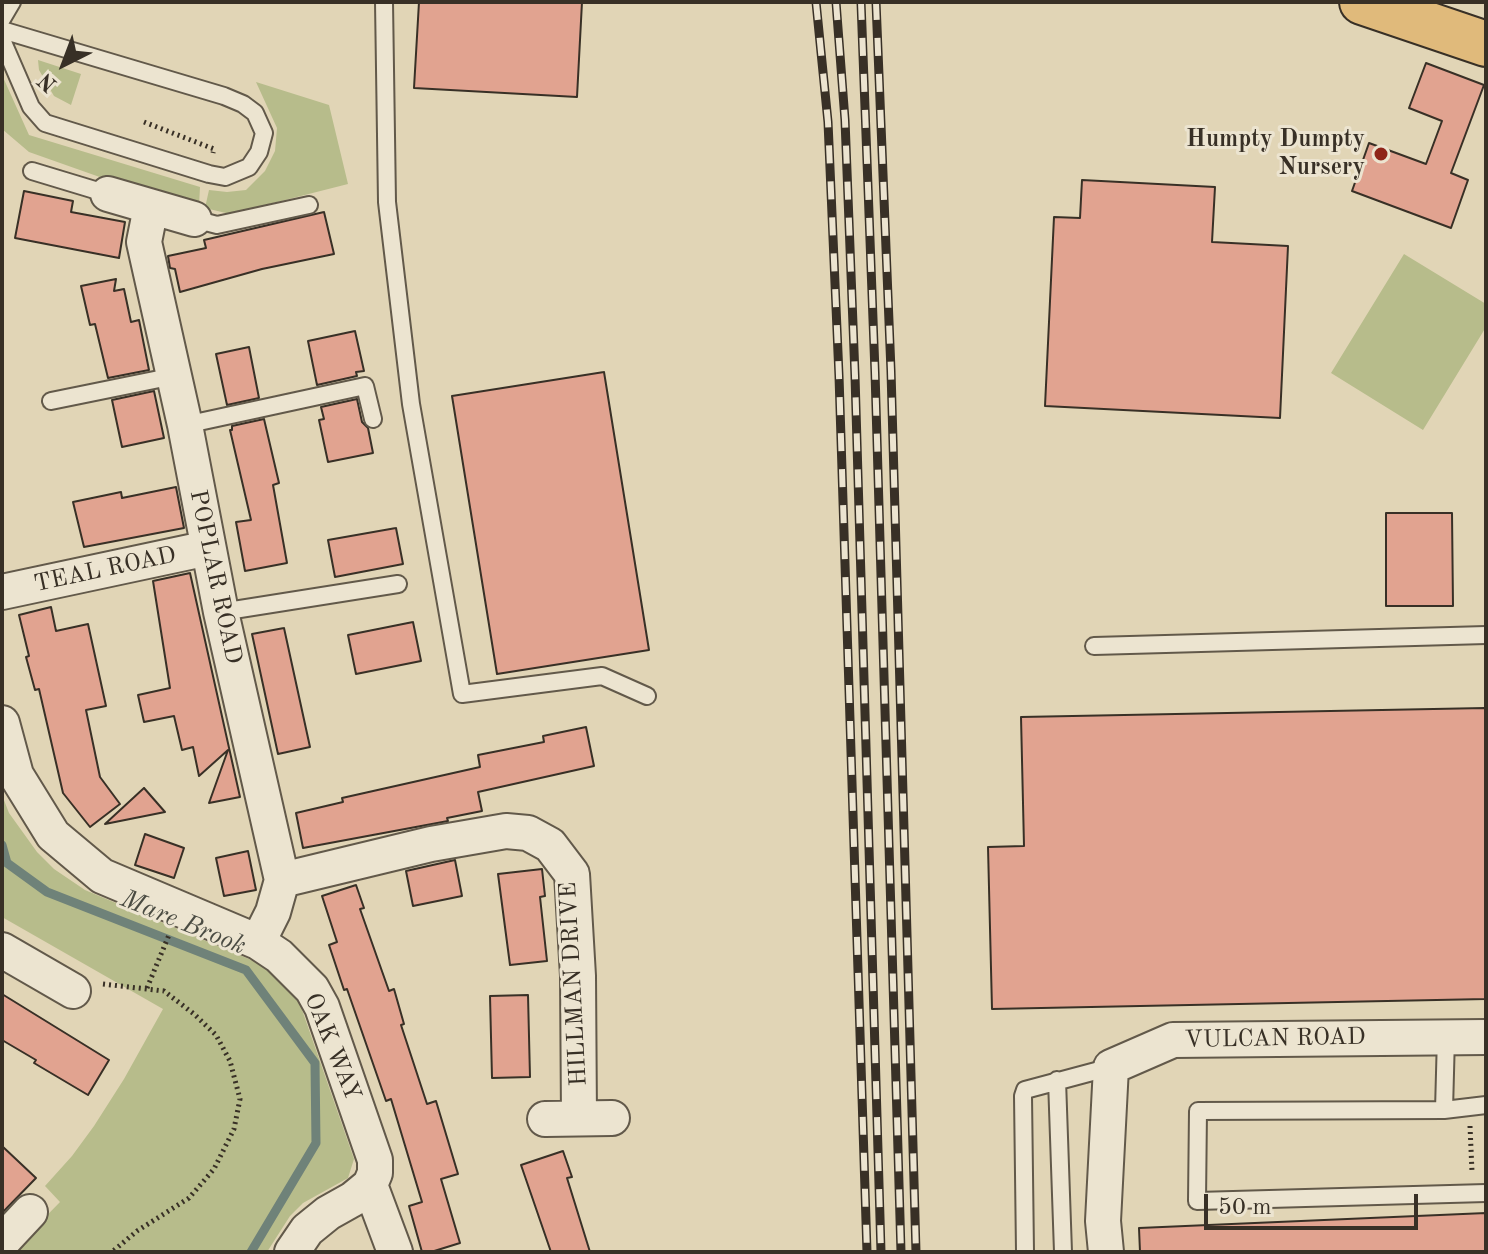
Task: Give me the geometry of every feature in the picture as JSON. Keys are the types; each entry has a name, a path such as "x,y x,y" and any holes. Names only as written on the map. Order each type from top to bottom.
{"highway":[{"path":"1374,4 1486,44"}],"street":[{"path":"108,194 194,219"},
{"name":"POPLAR ROAD","path":"151,207 144,242 185,425 221,612 282,880"},
{"name":"TEAL ROAD","path":"2,592 208,548"},
{"name":"OAK WAY","path":"2,723 16,775 53,835 102,876 258,942 298,973 312,989 322,1007 375,1160 375,1173 370,1185"},
{"name":"HILLMAN DRIVE","path":"282,880 431,844 506,831 528,833 550,845 572,874 578,976 596,1118 545,1119"},
{"path":"258,942 273,912 282,880"},
{"path":"2,950 83,984"},
{"name":"VULCAN ROAD","path":"1111,1067 1173,1040 1486,1037"},
{"path":"1106,1252 1103,1221 1111,1067"},
{"path":"292,1252 307,1230 370,1185 395,1252"},
{"path":"2,1242 30,1212"}],"lane":[{"path":"2,19 12,2"},
{"path":"384,2 387,202 411,404 462,694 602,676 647,696"},
{"path":"2,30 243,104 255,113 264,133 259,152 249,167 225,177 45,123 31,107 2,40"},
{"path":"32,171 108,194"},
{"path":"194,219 217,225 309,205"},
{"path":"51,401 174,376"},
{"path":"185,425 365,386 373,419"},
{"path":"221,612 398,584"},
{"path":"1094,646 1486,635"},
{"path":"1444,1110 1446,1036"},
{"path":"1025,1252 1025,1090 1111,1067"},
{"path":"1057,1080 1063,1252"},
{"path":"1480,1193 1197,1201 1198,1111 1444,1110 1486,1105"}],"path":[{"path":"147,988 165,944"},
{"path":"83,984 164,991 216,1035 230,1061 240,1099 234,1129 214,1169 189,1198 137,1231 112,1252"},
{"path":"1468,1105 1480,1193"}],"green space":[{"path":"38,60 81,74 71,105 54,96 39,70"},
{"path":"2,75 29,135 200,187 199,206 111,181 29,152 2,129"},
{"path":"256,82 329,105 348,184 230,214 205,208 209,190 246,190 265,171 275,151 277,128"},
{"path":"1404,254 1486,304 1486,327 1423,430 1331,373"},
{"path":"2,795 9,813 37,852 54,869 85,890 256,962 282,981 300,1004 354,1159 348,1178 303,1203 290,1216 267,1252 11,1252 60,1202 45,1186 94,1126 163,1009 2,917"}],"building":[{"path":"419,2 582,2 577,97 414,88"},
{"name":"Humpty Dumpty Nursery","path":"1426,63 1484,85 1451,173 1468,180 1451,228 1352,191 1369,143 1426,164 1442,121 1409,108"},
{"path":"1082,180 1215,187 1212,242 1288,246 1280,418 1045,406 1054,217 1080,218"},
{"path":"24,191 73,201 71,212 125,222 119,258 15,238"},
{"path":"324,212 334,254 262,269 180,292 175,269 170,268 168,256 206,248 204,240"},
{"path":"116,279 114,291 124,289 131,322 139,320 149,370 108,378 95,324 90,325 81,286"},
{"path":"355,331 364,371 356,372 357,376 317,385 308,341"},
{"path":"249,347 259,398 227,405 216,354"},
{"path":"604,372 649,650 497,674 452,396"},
{"path":"154,391 164,438 122,447 112,400"},
{"path":"357,399 373,453 328,462 319,420 324,419 321,407"},
{"path":"264,419 279,483 273,485 287,563 245,571 236,522 251,520 230,430 232,426"},
{"path":"176,487 184,528 84,547 73,502 121,492 122,498"},
{"path":"1386,513 1452,513 1453,606 1386,606"},
{"path":"396,528 403,564 335,577 328,540"},
{"path":"190,573 240,797 209,803 228,750 199,776 193,747 182,750 174,716 144,722 138,695 170,688 153,581"},
{"path":"51,607 56,631 88,624 106,706 86,710 100,777 120,804 90,827 63,793 39,689 35,690 26,657 29,656 19,615"},
{"path":"413,622 421,661 356,674 348,635"},
{"path":"284,628 310,747 278,754 252,634"},
{"path":"1485,708 1486,999 992,1009 988,847 1024,846 1021,717"},
{"path":"586,727 594,766 478,792 482,811 447,818 448,821 303,848 296,813 343,802 342,798 480,767 478,755 544,742 543,736"},
{"path":"144,788 165,812 105,824"},
{"path":"145,834 184,848 174,878 135,865"},
{"path":"248,851 256,890 224,896 216,858"},
{"path":"455,860 462,896 413,906 406,871"},
{"path":"542,869 545,896 540,897 547,961 510,965 498,874"},
{"path":"356,885 364,908 360,909 389,991 394,989 404,1024 401,1025 427,1104 436,1101 458,1174 441,1179 460,1243 431,1252 422,1252 409,1206 422,1202 391,1099 386,1101 329,945 337,942 322,896"},
{"path":"2,994 109,1060 88,1095 2,1040"},
{"path":"528,995 530,1077 492,1078 490,996"},
{"path":"2,1146 36,1178 2,1213"},
{"path":"563,1151 572,1177 567,1178 590,1252 551,1252 521,1165"},
{"path":"1486,1213 1486,1252 1140,1252 1139,1228"}],"waterway":[{"name":"Mare Brook","path":"2,845 7,863 47,892 246,970 315,1063 316,1143 251,1252"}],"railway":[{"path":"816,2 828,122 839,376 867,1252"},
{"path":"836,2 845,120 855,376 881,1252"},
{"path":"861,2 901,1252"},
{"path":"876,2 891,371 916,1252"}],"place":[{"name":"Humpty Dumpty Nursery","path":"1381,154"}]}
